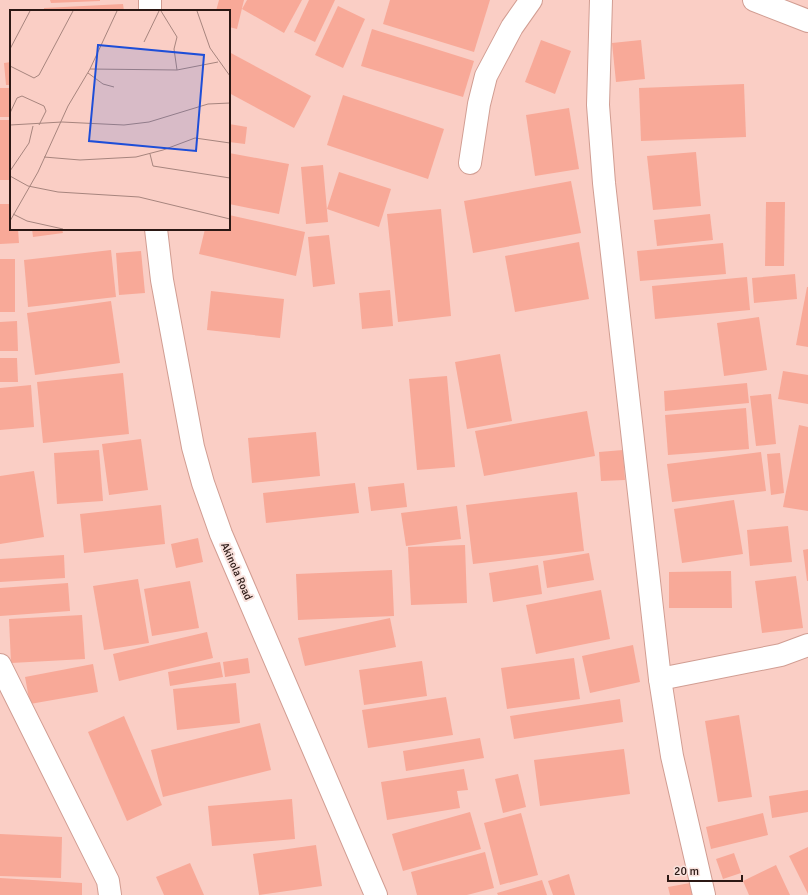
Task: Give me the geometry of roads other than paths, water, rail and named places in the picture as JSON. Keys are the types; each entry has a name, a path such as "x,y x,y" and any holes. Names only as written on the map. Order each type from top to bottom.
{"street":[{"path":"470,163 479,104 486,76 512,27 531,0"},
{"path":"601,0 598,105 604,183 660,679 672,756 704,895"},
{"path":"754,0 808,21"},
{"name":"Akinola Road","path":"156,230 162,280 193,447 203,483 221,534 376,895"},
{"path":"660,679 781,655 808,645"},
{"path":"0,665 108,881 110,895"}]}
